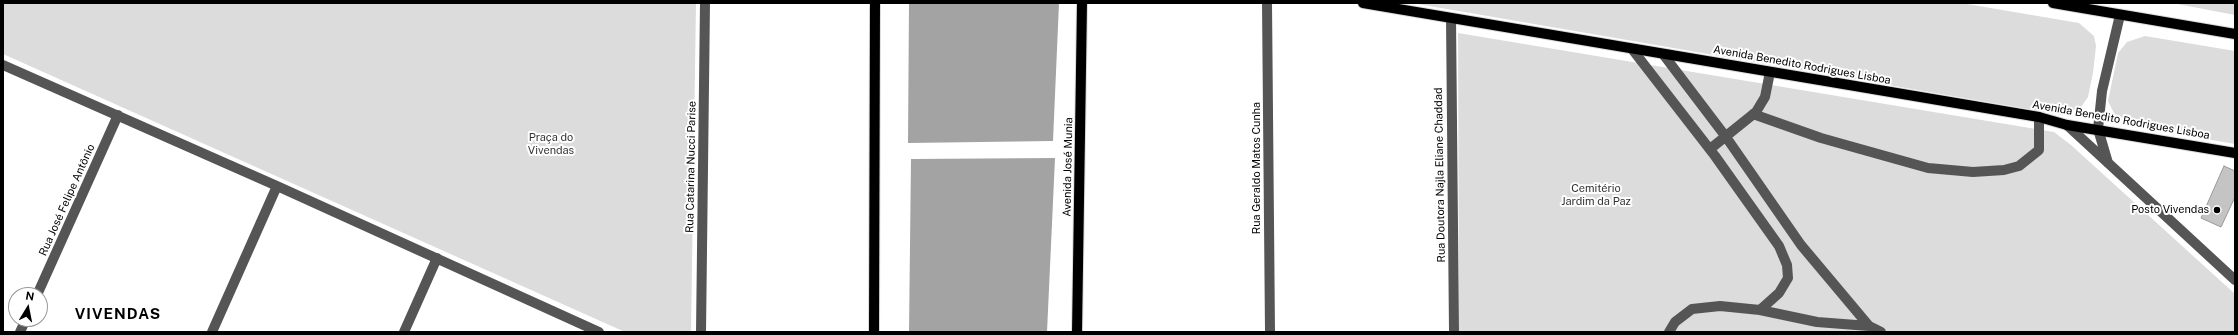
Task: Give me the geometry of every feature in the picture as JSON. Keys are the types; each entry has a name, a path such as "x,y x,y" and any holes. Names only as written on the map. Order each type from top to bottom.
{"main road":[{"path":"874,332 876,3"},
{"name":"Avenida José Munia","path":"1077,332 1082,3"},
{"name":"Avenida Benedito Rodrigues Lisboa","path":"1364,3 2039,117 2067,125 2098,128 2235,153"},
{"path":"2053,3 2235,34"}],"street":[{"name":"Rua Catarina Nucci Parise","path":"701,332 705,3"},
{"name":"Rua Geraldo Matos Cunha","path":"1268,3 1270,332"},
{"path":"2109,164 2098,128 2102,91 2120,15"},
{"name":"Rua Doutora Najla Eliane Chaddad","path":"1451,18 1454,332"},
{"path":"1632,49 1710,149 1779,246 1787,265 1788,278 1779,294 1760,310"},
{"path":"1663,54 1726,137 1801,244 1869,326"},
{"path":"3,65 278,186 598,332"},
{"path":"1710,149 1753,114 1765,97 1770,72"},
{"path":"1753,114 1821,138 1928,168 1973,172 2004,170 2019,166 2039,150 2039,117"},
{"name":"Rua José Felipe Antônio","path":"41,287 118,115"},
{"path":"2067,125 2235,280"},
{"path":"212,332 278,186"},
{"path":"404,332 437,258"},
{"path":"1669,332 1675,322 1692,309 1720,306 1760,310 1817,322 1869,326 1881,332"}],"green space":[{"name":"Praça do Vivendas","path":"3,3 696,3 691,332 625,332 3,54"},
{"path":"1412,3 1961,3 2079,23 2094,36 2096,46 2093,73 2088,97 2081,107 2063,115"},
{"path":"2172,3 2235,3 2235,15"},
{"name":"Cemitério Jardim da Paz","path":"1458,33 2054,132 2071,145 2235,294 2235,332 1459,332"},
{"path":"2145,36 2235,51 2235,144 2130,126 2115,115 2108,101 2118,53 2127,42"}],"shaded area":[{"path":"909,3 1059,3 1053,141 908,143"},
{"path":"1055,158 1047,332 909,332 911,159"}],"building":[{"name":"Posto Vivendas","path":"2224,166 2235,171 2235,197 2221,227 2201,218"}],"place":[{"name":"Posto Vivendas","path":"2217,210"}],"district":[{"name":"VIVENDAS","path":"118,314"}]}
